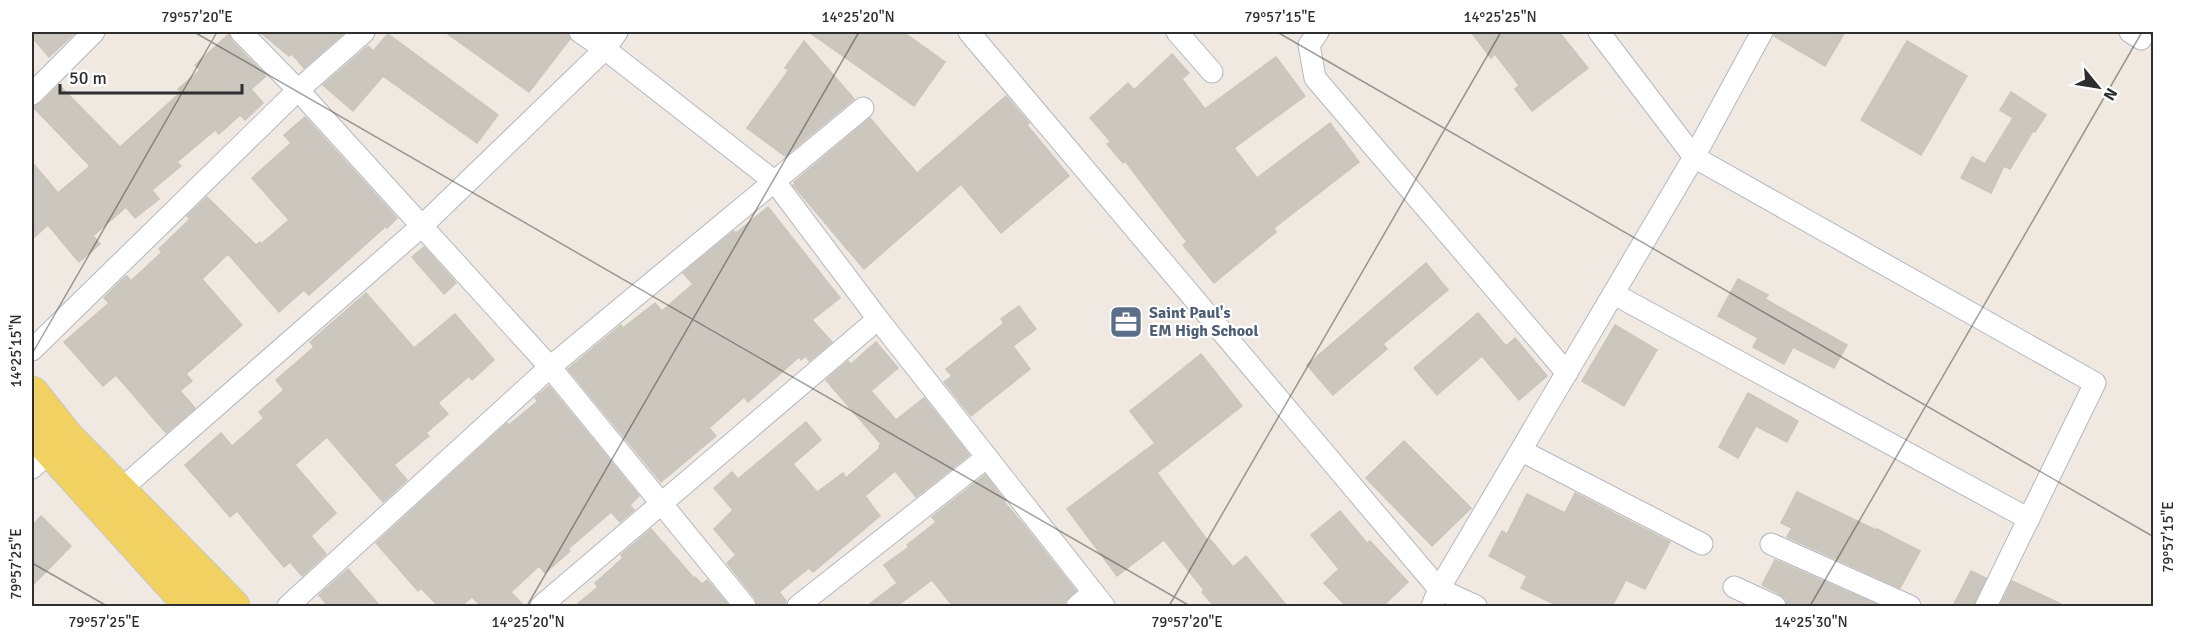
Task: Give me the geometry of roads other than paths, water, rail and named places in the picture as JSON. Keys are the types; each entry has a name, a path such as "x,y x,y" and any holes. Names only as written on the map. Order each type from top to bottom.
{"main road":[{"path":"32,393 45,447 191,606"},
{"path":"45,447 119,491 233,606"}],"street":[{"path":"32,94 94,32"},
{"path":"241,32 423,225 550,367 745,606"},
{"path":"32,350 298,90 364,32"},
{"path":"580,32 605,49 774,182 987,458 1092,602"},
{"path":"119,491 423,225 605,49 617,32"},
{"path":"969,32 1436,598 1476,606"},
{"path":"1177,32 1212,72"},
{"path":"1318,32 1309,45 1315,78 1568,373"},
{"path":"1599,32 1694,157 2096,383 1986,606"},
{"path":"1436,598 1694,157 1762,32"},
{"path":"288,606 550,367 863,108"},
{"path":"1614,294 2029,519"},
{"path":"541,606 878,319"},
{"path":"1522,451 1702,544"},
{"path":"798,606 987,458"},
{"path":"1771,544 1910,606"},
{"path":"1734,587 1775,606"}],"place":[{"name":"Saint Paul's EM High School","path":"1126,322"}]}
